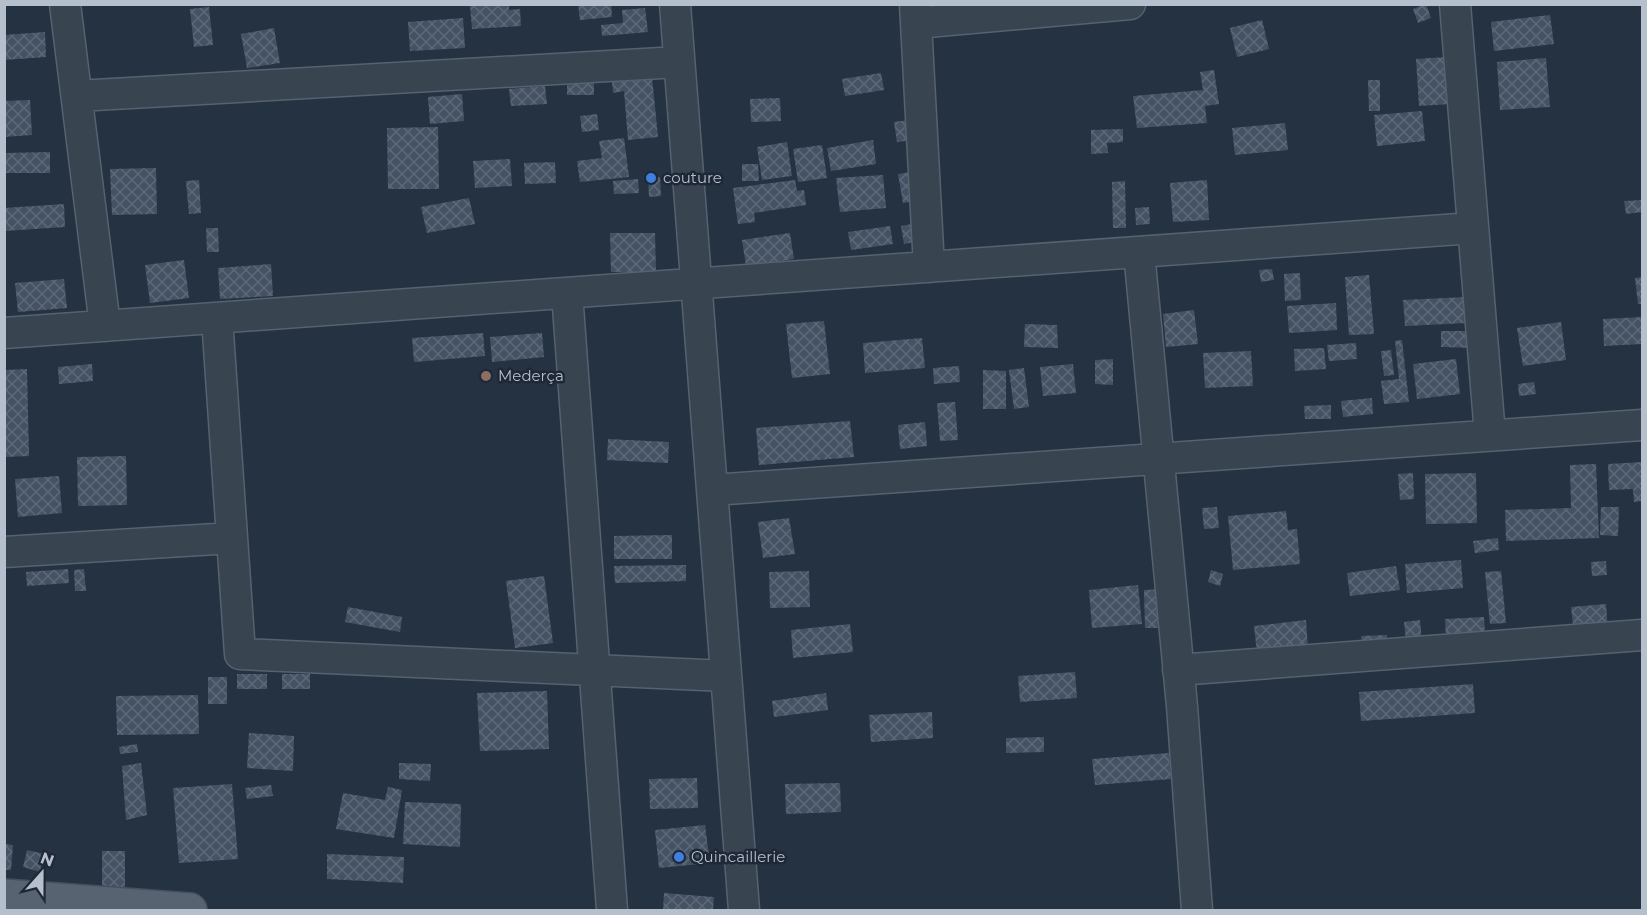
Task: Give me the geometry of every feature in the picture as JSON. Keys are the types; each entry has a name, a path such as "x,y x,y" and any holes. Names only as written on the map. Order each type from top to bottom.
{"main road":[{"path":"4,896 190,910"}],"street":[{"path":"65,4 105,326"},
{"path":"675,4 744,910"},
{"path":"929,267 915,14 1130,4"},
{"path":"1455,4 1490,435"},
{"path":"77,96 679,62"},
{"path":"4,333 1473,228"},
{"path":"1139,252 1178,670 1197,910"},
{"path":"567,293 612,910"},
{"path":"217,318 240,654 726,676"},
{"path":"712,490 1642,425"},
{"path":"4,552 232,538"},
{"path":"1178,670 1642,635"}],"building":[{"path":"578,4 611,4 612,17 580,20"},
{"path":"1426,4 1431,18 1418,23 1413,9"},
{"path":"470,5 509,5 509,10 520,9 521,26 472,29"},
{"path":"209,7 213,45 194,47 190,9"},
{"path":"645,8 648,32 602,36 601,25 623,23 622,10"},
{"path":"1550,15 1554,44 1494,51 1491,22"},
{"path":"463,18 465,48 410,51 408,22"},
{"path":"1262,20 1269,49 1237,57 1230,28"},
{"path":"274,28 280,63 247,68 241,34"},
{"path":"45,32 46,57 4,60 4,35"},
{"path":"1447,57 1450,104 1419,106 1416,59"},
{"path":"1546,58 1550,107 1500,110 1497,62"},
{"path":"1214,70 1219,104 1205,106 1207,123 1137,128 1133,96 1203,90 1200,72"},
{"path":"881,73 884,90 845,96 842,79"},
{"path":"652,77 658,137 628,140 624,91 613,93 612,81"},
{"path":"1368,80 1380,80 1380,111 1369,111"},
{"path":"594,81 594,95 567,95 567,82"},
{"path":"545,86 547,104 511,106 509,89"},
{"path":"462,94 464,121 430,124 428,97"},
{"path":"780,98 781,121 751,122 750,99"},
{"path":"30,100 32,135 4,137 4,101"},
{"path":"1422,111 1425,141 1377,146 1374,115"},
{"path":"597,114 599,130 582,132 580,116"},
{"path":"909,120 913,140 897,142 894,122"},
{"path":"1285,123 1288,150 1235,155 1232,128"},
{"path":"438,127 439,189 388,189 387,128"},
{"path":"1123,129 1123,142 1107,143 1108,153 1091,154 1091,130"},
{"path":"624,138 629,177 580,182 577,161 602,158 599,141"},
{"path":"873,140 876,164 831,171 827,148"},
{"path":"787,142 792,176 762,180 757,147"},
{"path":"822,145 827,178 798,182 793,149"},
{"path":"50,152 50,173 4,173 4,153"},
{"path":"510,159 512,186 475,188 473,161"},
{"path":"555,162 556,183 525,184 524,163"},
{"path":"742,164 758,164 759,181 742,181"},
{"path":"156,168 157,214 112,215 110,169"},
{"path":"912,172 916,201 903,203 898,174"},
{"path":"883,175 886,208 840,212 836,178"},
{"path":"660,177 661,196 649,197 648,178"},
{"path":"638,179 639,193 614,194 613,181"},
{"path":"199,180 201,213 189,214 186,181"},
{"path":"795,180 797,191 804,190 806,205 754,213 755,222 738,224 733,188"},
{"path":"1207,180 1209,220 1173,222 1170,183"},
{"path":"1125,181 1126,228 1113,228 1112,182"},
{"path":"469,198 475,224 427,233 421,207"},
{"path":"1642,200 1642,212 1626,214 1624,201"},
{"path":"64,204 65,227 4,231 4,208"},
{"path":"1149,207 1150,224 1136,225 1135,208"},
{"path":"912,224 915,242 904,244 901,226"},
{"path":"890,226 893,244 851,250 848,232"},
{"path":"206,228 218,228 219,252 207,252"},
{"path":"610,233 655,233 656,272 611,272"},
{"path":"790,233 794,259 746,266 742,240"},
{"path":"184,260 189,298 150,303 145,265"},
{"path":"271,264 273,296 220,299 218,268"},
{"path":"1272,269 1274,280 1261,282 1259,270"},
{"path":"1300,273 1301,300 1285,301 1284,274"},
{"path":"1369,275 1374,334 1349,335 1345,277"},
{"path":"1642,277 1642,304 1638,304 1635,278"},
{"path":"64,279 67,308 18,312 15,283"},
{"path":"1466,297 1468,323 1405,326 1403,300"},
{"path":"1336,303 1337,330 1289,333 1287,306"},
{"path":"1194,310 1198,344 1166,347 1163,314"},
{"path":"1642,317 1642,344 1604,346 1603,319"},
{"path":"824,321 830,374 792,378 786,324"},
{"path":"1561,322 1566,360 1523,366 1517,328"},
{"path":"1025,324 1057,325 1058,348 1024,347"},
{"path":"1441,331 1474,331 1474,348 1441,347"},
{"path":"483,333 485,356 414,362 412,338"},
{"path":"542,333 544,357 492,362 490,337"},
{"path":"922,338 925,368 865,373 863,343"},
{"path":"1402,340 1409,402 1384,404 1381,381 1399,379 1395,341"},
{"path":"1356,343 1357,359 1329,361 1327,345"},
{"path":"1324,348 1326,369 1295,371 1294,349"},
{"path":"1391,350 1394,375 1384,376 1381,351"},
{"path":"1251,351 1253,386 1205,388 1203,353"},
{"path":"1113,359 1113,385 1095,384 1095,360"},
{"path":"1456,359 1460,394 1417,399 1413,364"},
{"path":"92,364 93,381 59,384 58,367"},
{"path":"1073,364 1076,393 1043,396 1040,367"},
{"path":"959,366 960,382 934,384 933,368"},
{"path":"1024,368 1029,407 1014,409 1009,370"},
{"path":"27,369 29,456 5,457 5,370"},
{"path":"983,370 1006,371 1006,409 983,409"},
{"path":"1534,382 1536,394 1519,396 1518,384"},
{"path":"1372,398 1373,414 1343,417 1341,401"},
{"path":"955,402 958,440 940,441 937,403"},
{"path":"1331,405 1331,419 1305,419 1304,406"},
{"path":"850,421 854,457 759,465 756,428"},
{"path":"925,422 927,446 900,449 898,425"},
{"path":"608,439 669,442 668,463 607,460"},
{"path":"126,456 127,505 78,506 77,457"},
{"path":"1642,462 1642,501 1634,502 1633,489 1609,490 1608,464"},
{"path":"1596,464 1599,538 1506,541 1505,510 1571,508 1570,465"},
{"path":"1413,473 1414,499 1400,500 1398,474"},
{"path":"1476,473 1477,523 1426,524 1425,474"},
{"path":"59,476 62,513 18,517 15,479"},
{"path":"1217,507 1219,528 1204,529 1202,508"},
{"path":"1601,507 1619,507 1618,536 1600,535"},
{"path":"1286,511 1288,530 1297,529 1300,564 1233,570 1228,516"},
{"path":"789,518 795,554 763,558 758,522"},
{"path":"672,535 672,559 614,559 614,536"},
{"path":"1498,538 1499,550 1475,553 1473,541"},
{"path":"1461,560 1463,588 1407,593 1405,564"},
{"path":"1606,561 1607,575 1592,576 1591,562"},
{"path":"686,565 686,581 615,583 614,566"},
{"path":"1396,566 1400,590 1350,596 1347,573"},
{"path":"68,569 69,583 27,586 26,572"},
{"path":"84,569 86,591 75,591 74,570"},
{"path":"1211,570 1223,574 1220,586 1208,582"},
{"path":"809,571 810,607 770,608 769,572"},
{"path":"1501,571 1506,623 1490,624 1485,572"},
{"path":"544,576 553,643 515,648 506,581"},
{"path":"1138,585 1142,624 1092,628 1089,590"},
{"path":"1161,589 1162,628 1145,628 1144,590"},
{"path":"1606,604 1608,631 1574,634 1571,607"},
{"path":"348,607 402,617 400,632 345,622"},
{"path":"1484,617 1485,636 1446,640 1445,619"},
{"path":"1306,620 1308,648 1257,653 1254,626"},
{"path":"1420,620 1422,641 1406,642 1404,622"},
{"path":"850,624 853,652 793,658 791,630"},
{"path":"1387,635 1387,648 1362,649 1361,636"},
{"path":"1075,672 1077,698 1020,702 1018,676"},
{"path":"237,674 267,674 267,689 237,689"},
{"path":"282,674 310,674 310,689 282,689"},
{"path":"208,677 227,677 227,704 208,704"},
{"path":"1473,684 1475,713 1361,721 1359,692"},
{"path":"547,691 549,749 480,751 477,693"},
{"path":"826,693 828,710 774,717 772,701"},
{"path":"198,695 199,734 117,735 116,696"},
{"path":"932,712 933,738 871,742 869,715"},
{"path":"249,733 294,736 293,771 247,768"},
{"path":"1044,737 1044,752 1006,753 1006,738"},
{"path":"137,744 138,752 120,754 119,747"},
{"path":"1169,753 1171,779 1095,785 1092,759"},
{"path":"141,763 147,815 126,820 122,766"},
{"path":"399,763 431,764 430,781 399,779"},
{"path":"697,778 698,808 650,809 649,779"},
{"path":"840,783 841,812 786,814 785,784"},
{"path":"232,784 238,859 179,863 173,788"},
{"path":"271,785 273,796 247,799 245,788"},
{"path":"388,787 402,790 394,838 336,829 343,793 385,800"},
{"path":"405,802 461,804 460,847 403,844"},
{"path":"705,825 710,863 659,868 655,830"},
{"path":"4,844 13,845 11,870 4,870"},
{"path":"27,850 44,854 40,872 23,867"},
{"path":"102,851 125,851 125,889 102,889"},
{"path":"327,854 404,857 403,883 327,879"},
{"path":"664,893 714,897 713,910 663,910"}],"place":[{"name":"couture","path":"651,178"},
{"name":"Mederça","path":"486,376"},
{"name":"Quincaillerie","path":"679,857"}]}
